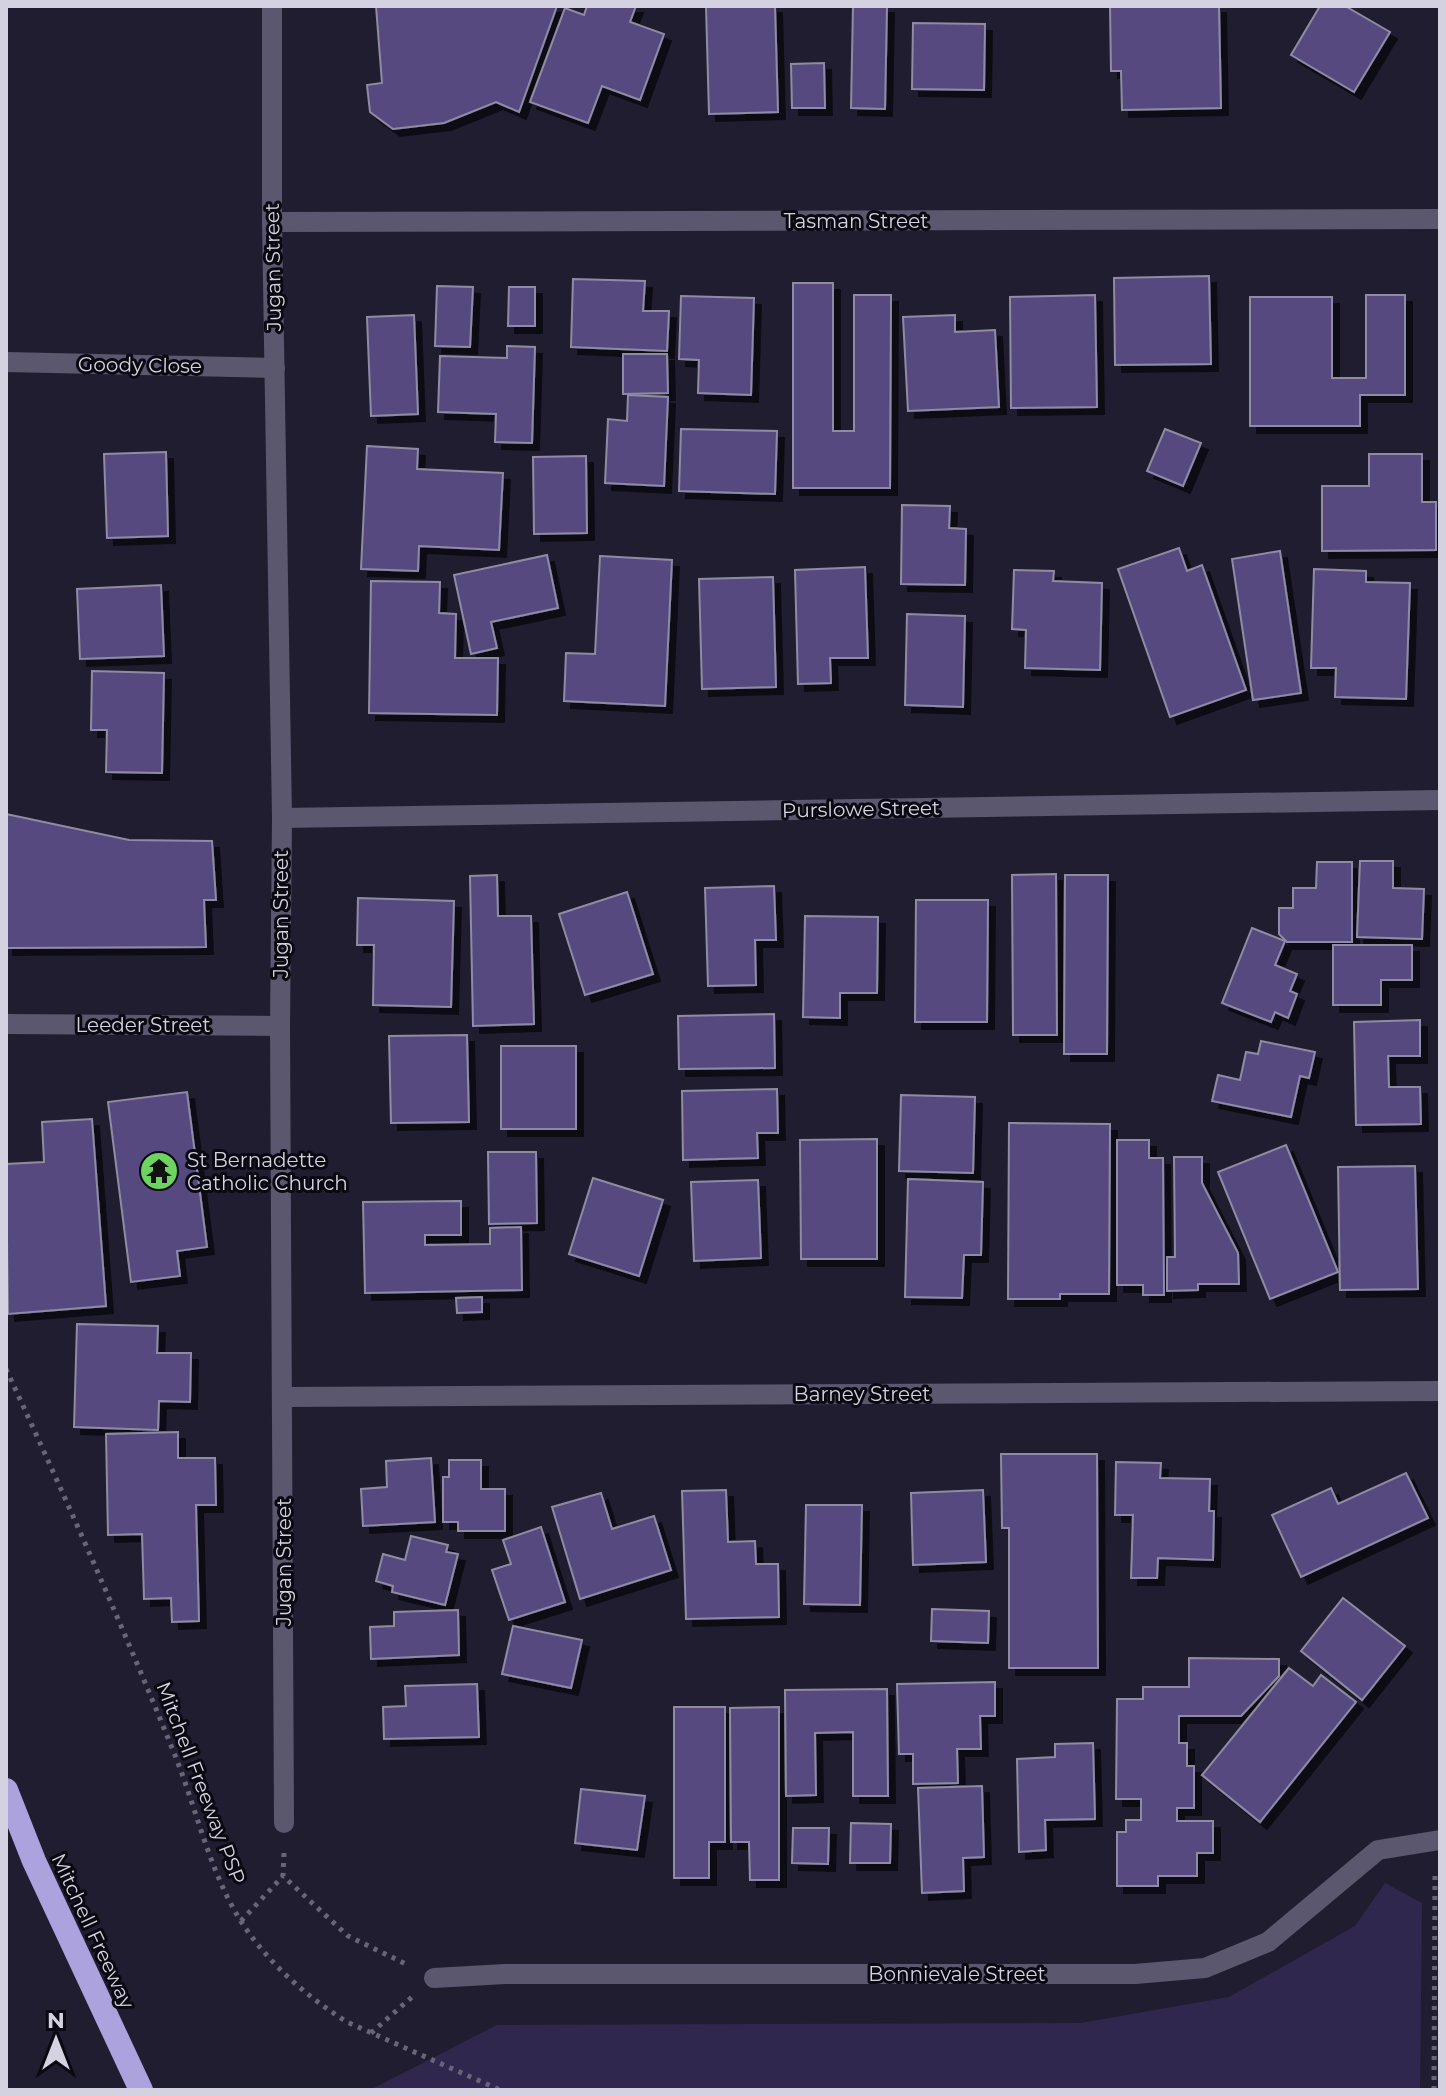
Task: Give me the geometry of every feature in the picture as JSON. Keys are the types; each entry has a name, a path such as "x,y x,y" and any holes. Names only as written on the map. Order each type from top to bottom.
{"highway":[{"name":"Mitchell Freeway","path":"6,1790 34,1861 141,2090"}],"street":[{"name":"Jugan Street","path":"272,6 272,222 282,818 280,1026 284,1823"},
{"name":"Tasman Street","path":"272,222 1440,219"},
{"name":"Goody Close","path":"6,362 275,368"},
{"name":"Purslowe Street","path":"282,818 1440,800"},
{"name":"Leeder Street","path":"6,1024 280,1026"},
{"name":"Barney Street","path":"284,1397 1440,1391"},
{"name":"Bonnievale Street","path":"434,1978 505,1974 1135,1974 1205,1968 1268,1942 1378,1850 1438,1840"}],"path":[{"name":"Mitchell Freeway PSP","path":"6,1369 88,1548 174,1751 219,1879 241,1921 276,1966 326,2009 371,2033 500,2090"},
{"path":"241,1921 283,1876 284,1823"},
{"path":"1434,2090 1438,1840"},
{"path":"283,1876 348,1936 434,1978 371,2033"}],"shaded area":[{"path":"1385,1883 1422,1903 1420,2090 370,2090 497,2025 1081,2023 1229,1997 1355,1926"}],"building":[{"path":"376,6 557,6 519,112 496,102 444,123 393,129 370,112 367,85 382,83"},
{"path":"587,6 636,6 630,22 664,34 640,100 602,86 588,123 530,102 565,8 584,15"},
{"path":"706,6 775,6 778,112 709,114"},
{"path":"853,6 887,6 885,109 851,108"},
{"path":"1110,6 1219,6 1221,108 1122,110 1121,71 1111,71"},
{"path":"1320,6 1345,6 1390,32 1354,92 1291,55"},
{"path":"913,23 985,24 984,90 912,89"},
{"path":"824,63 825,108 792,108 791,64"},
{"path":"1209,276 1211,364 1115,365 1114,278"},
{"path":"573,279 645,281 643,311 669,311 667,351 571,347"},
{"path":"793,283 833,283 833,431 854,431 854,295 891,295 890,488 793,488"},
{"path":"437,286 473,287 470,347 435,346"},
{"path":"509,287 535,287 535,326 508,326"},
{"path":"1095,295 1097,407 1011,408 1010,297"},
{"path":"1366,295 1405,295 1405,395 1360,395 1360,426 1250,426 1250,297 1332,297 1332,378 1366,378"},
{"path":"681,296 754,298 751,395 698,393 699,360 679,359"},
{"path":"414,315 418,414 371,416 367,317"},
{"path":"955,315 955,332 995,330 999,407 908,411 903,317"},
{"path":"507,346 535,347 532,443 495,442 496,414 438,412 440,356 507,358"},
{"path":"623,354 667,354 668,393 623,394"},
{"path":"628,395 668,397 664,486 605,483 608,419 627,421"},
{"path":"681,429 777,431 775,494 679,491"},
{"path":"1165,429 1201,443 1183,486 1147,471"},
{"path":"367,446 418,449 417,469 503,473 499,550 419,546 418,571 361,569"},
{"path":"166,452 168,536 107,538 104,454"},
{"path":"1369,454 1422,454 1422,502 1436,502 1436,550 1322,551 1322,486 1369,486"},
{"path":"586,456 587,533 534,534 533,457"},
{"path":"902,505 950,506 949,528 966,529 965,585 901,584"},
{"path":"1179,548 1187,571 1202,565 1246,690 1170,717 1118,569"},
{"path":"1280,551 1301,693 1253,700 1232,559"},
{"path":"547,555 558,608 491,622 497,648 471,654 454,575"},
{"path":"600,556 672,560 665,706 564,701 566,653 595,654"},
{"path":"865,567 868,658 830,658 831,683 798,684 795,570"},
{"path":"1314,569 1366,571 1366,582 1410,583 1406,699 1335,697 1336,668 1311,668"},
{"path":"1014,570 1054,571 1053,581 1102,583 1100,670 1025,668 1026,630 1012,629"},
{"path":"773,577 776,687 702,689 699,579"},
{"path":"371,581 440,582 439,613 456,614 455,658 498,658 497,715 369,713"},
{"path":"161,585 164,656 80,659 77,589"},
{"path":"907,614 965,616 963,707 905,705"},
{"path":"92,671 164,673 162,773 106,772 107,730 91,730"},
{"path":"6,814 129,840 212,841 216,900 204,900 206,947 6,948"},
{"path":"1360,861 1393,861 1393,888 1424,889 1422,939 1357,937"},
{"path":"1317,862 1352,862 1352,942 1287,942 1279,934 1279,908 1293,908 1293,888 1316,888"},
{"path":"1056,874 1057,1035 1013,1035 1012,875"},
{"path":"497,875 498,916 531,916 534,1024 473,1026 470,876"},
{"path":"1065,875 1108,875 1107,1054 1064,1054"},
{"path":"774,886 776,940 755,940 756,985 708,986 705,888"},
{"path":"627,892 653,974 585,995 559,914"},
{"path":"358,898 454,901 451,1007 373,1005 374,945 357,945"},
{"path":"916,900 988,900 987,1022 915,1022"},
{"path":"805,916 878,917 877,993 840,993 840,1018 803,1017"},
{"path":"1252,928 1285,941 1275,965 1297,974 1290,991 1297,994 1288,1018 1275,1012 1271,1022 1222,1003"},
{"path":"1333,945 1412,945 1412,980 1381,980 1381,1005 1333,1005"},
{"path":"774,1014 775,1068 679,1069 678,1016"},
{"path":"1420,1020 1420,1056 1388,1056 1389,1087 1420,1087 1421,1124 1356,1125 1354,1022"},
{"path":"467,1035 469,1122 391,1123 389,1036"},
{"path":"1261,1041 1315,1052 1309,1078 1300,1076 1291,1117 1212,1101 1218,1075 1240,1080 1246,1052 1258,1054"},
{"path":"501,1046 576,1046 576,1129 501,1129"},
{"path":"777,1089 778,1133 757,1133 758,1158 683,1160 682,1091"},
{"path":"187,1092 207,1247 177,1251 180,1276 131,1282 108,1102"},
{"path":"901,1095 975,1097 973,1173 899,1171"},
{"path":"92,1119 106,1306 8,1314 6,1164 44,1162 42,1122"},
{"path":"1009,1123 1110,1124 1109,1294 1060,1294 1060,1299 1008,1299"},
{"path":"877,1139 877,1259 801,1259 800,1140"},
{"path":"1117,1140 1149,1140 1149,1158 1163,1158 1164,1295 1143,1295 1143,1285 1117,1285"},
{"path":"1286,1145 1338,1272 1270,1299 1218,1172"},
{"path":"488,1152 536,1152 537,1223 489,1224"},
{"path":"1174,1157 1202,1157 1202,1183 1238,1253 1239,1284 1198,1284 1198,1290 1167,1291 1167,1257 1175,1257"},
{"path":"1415,1166 1418,1289 1340,1290 1338,1167"},
{"path":"593,1178 663,1200 639,1276 569,1254"},
{"path":"908,1179 983,1182 981,1255 964,1255 962,1298 905,1297"},
{"path":"758,1180 761,1258 694,1261 691,1182"},
{"path":"461,1201 461,1235 425,1235 425,1245 490,1244 490,1228 521,1227 522,1290 365,1293 363,1202"},
{"path":"482,1297 482,1312 457,1313 456,1298"},
{"path":"77,1324 158,1326 157,1353 191,1353 190,1402 159,1401 158,1430 74,1427"},
{"path":"178,1432 178,1458 215,1458 216,1505 196,1505 199,1621 172,1622 171,1598 144,1599 142,1534 108,1535 106,1434"},
{"path":"1001,1454 1097,1454 1098,1668 1009,1668 1009,1528 1002,1528"},
{"path":"431,1458 435,1522 363,1526 361,1489 387,1487 386,1461"},
{"path":"449,1460 481,1460 481,1489 505,1489 505,1531 458,1531 458,1522 443,1522 443,1477 449,1477"},
{"path":"1116,1462 1161,1463 1160,1478 1210,1479 1209,1511 1214,1511 1213,1560 1158,1558 1157,1578 1131,1578 1133,1515 1115,1515"},
{"path":"1406,1473 1428,1518 1301,1577 1272,1515 1331,1488 1338,1504"},
{"path":"726,1490 728,1542 755,1541 756,1564 778,1564 779,1617 686,1619 682,1491"},
{"path":"983,1490 986,1562 913,1565 911,1493"},
{"path":"601,1493 612,1529 654,1516 671,1570 580,1599 552,1507"},
{"path":"806,1505 862,1505 860,1605 804,1604"},
{"path":"541,1527 565,1602 509,1620 492,1570 511,1564 503,1540"},
{"path":"411,1536 448,1545 446,1552 458,1554 445,1605 392,1592 393,1586 376,1581 383,1554 405,1560"},
{"path":"1343,1598 1405,1646 1362,1700 1301,1651"},
{"path":"932,1609 989,1611 988,1643 931,1641"},
{"path":"458,1610 459,1655 371,1659 370,1627 394,1626 394,1612"},
{"path":"513,1626 582,1640 571,1688 502,1674"},
{"path":"1189,1658 1279,1659 1279,1676 1241,1716 1179,1716 1179,1743 1187,1743 1187,1766 1194,1766 1194,1808 1177,1808 1177,1821 1213,1821 1213,1853 1197,1853 1197,1876 1158,1876 1158,1886 1117,1886 1117,1832 1126,1832 1126,1820 1141,1820 1141,1799 1116,1799 1117,1699 1143,1699 1143,1687 1189,1687"},
{"path":"1289,1668 1313,1686 1321,1675 1356,1702 1260,1822 1202,1775"},
{"path":"995,1682 995,1716 980,1716 981,1749 957,1749 958,1783 913,1784 913,1754 899,1754 897,1684"},
{"path":"477,1684 479,1737 384,1739 383,1707 406,1706 405,1686"},
{"path":"887,1689 888,1796 853,1796 853,1732 815,1733 816,1795 786,1796 785,1690"},
{"path":"674,1707 725,1707 725,1842 709,1842 709,1878 674,1878"},
{"path":"779,1707 779,1880 750,1880 749,1842 731,1842 730,1708"},
{"path":"1093,1743 1095,1819 1045,1820 1046,1850 1019,1852 1017,1759 1055,1757 1055,1744"},
{"path":"982,1786 984,1857 963,1858 964,1891 922,1893 918,1788"},
{"path":"581,1789 645,1796 637,1850 575,1843"},
{"path":"851,1823 891,1824 890,1863 850,1863"},
{"path":"793,1828 829,1828 828,1864 792,1863"}],"place":[{"name":"St Bernadette Catholic Church","path":"159,1171"}]}
